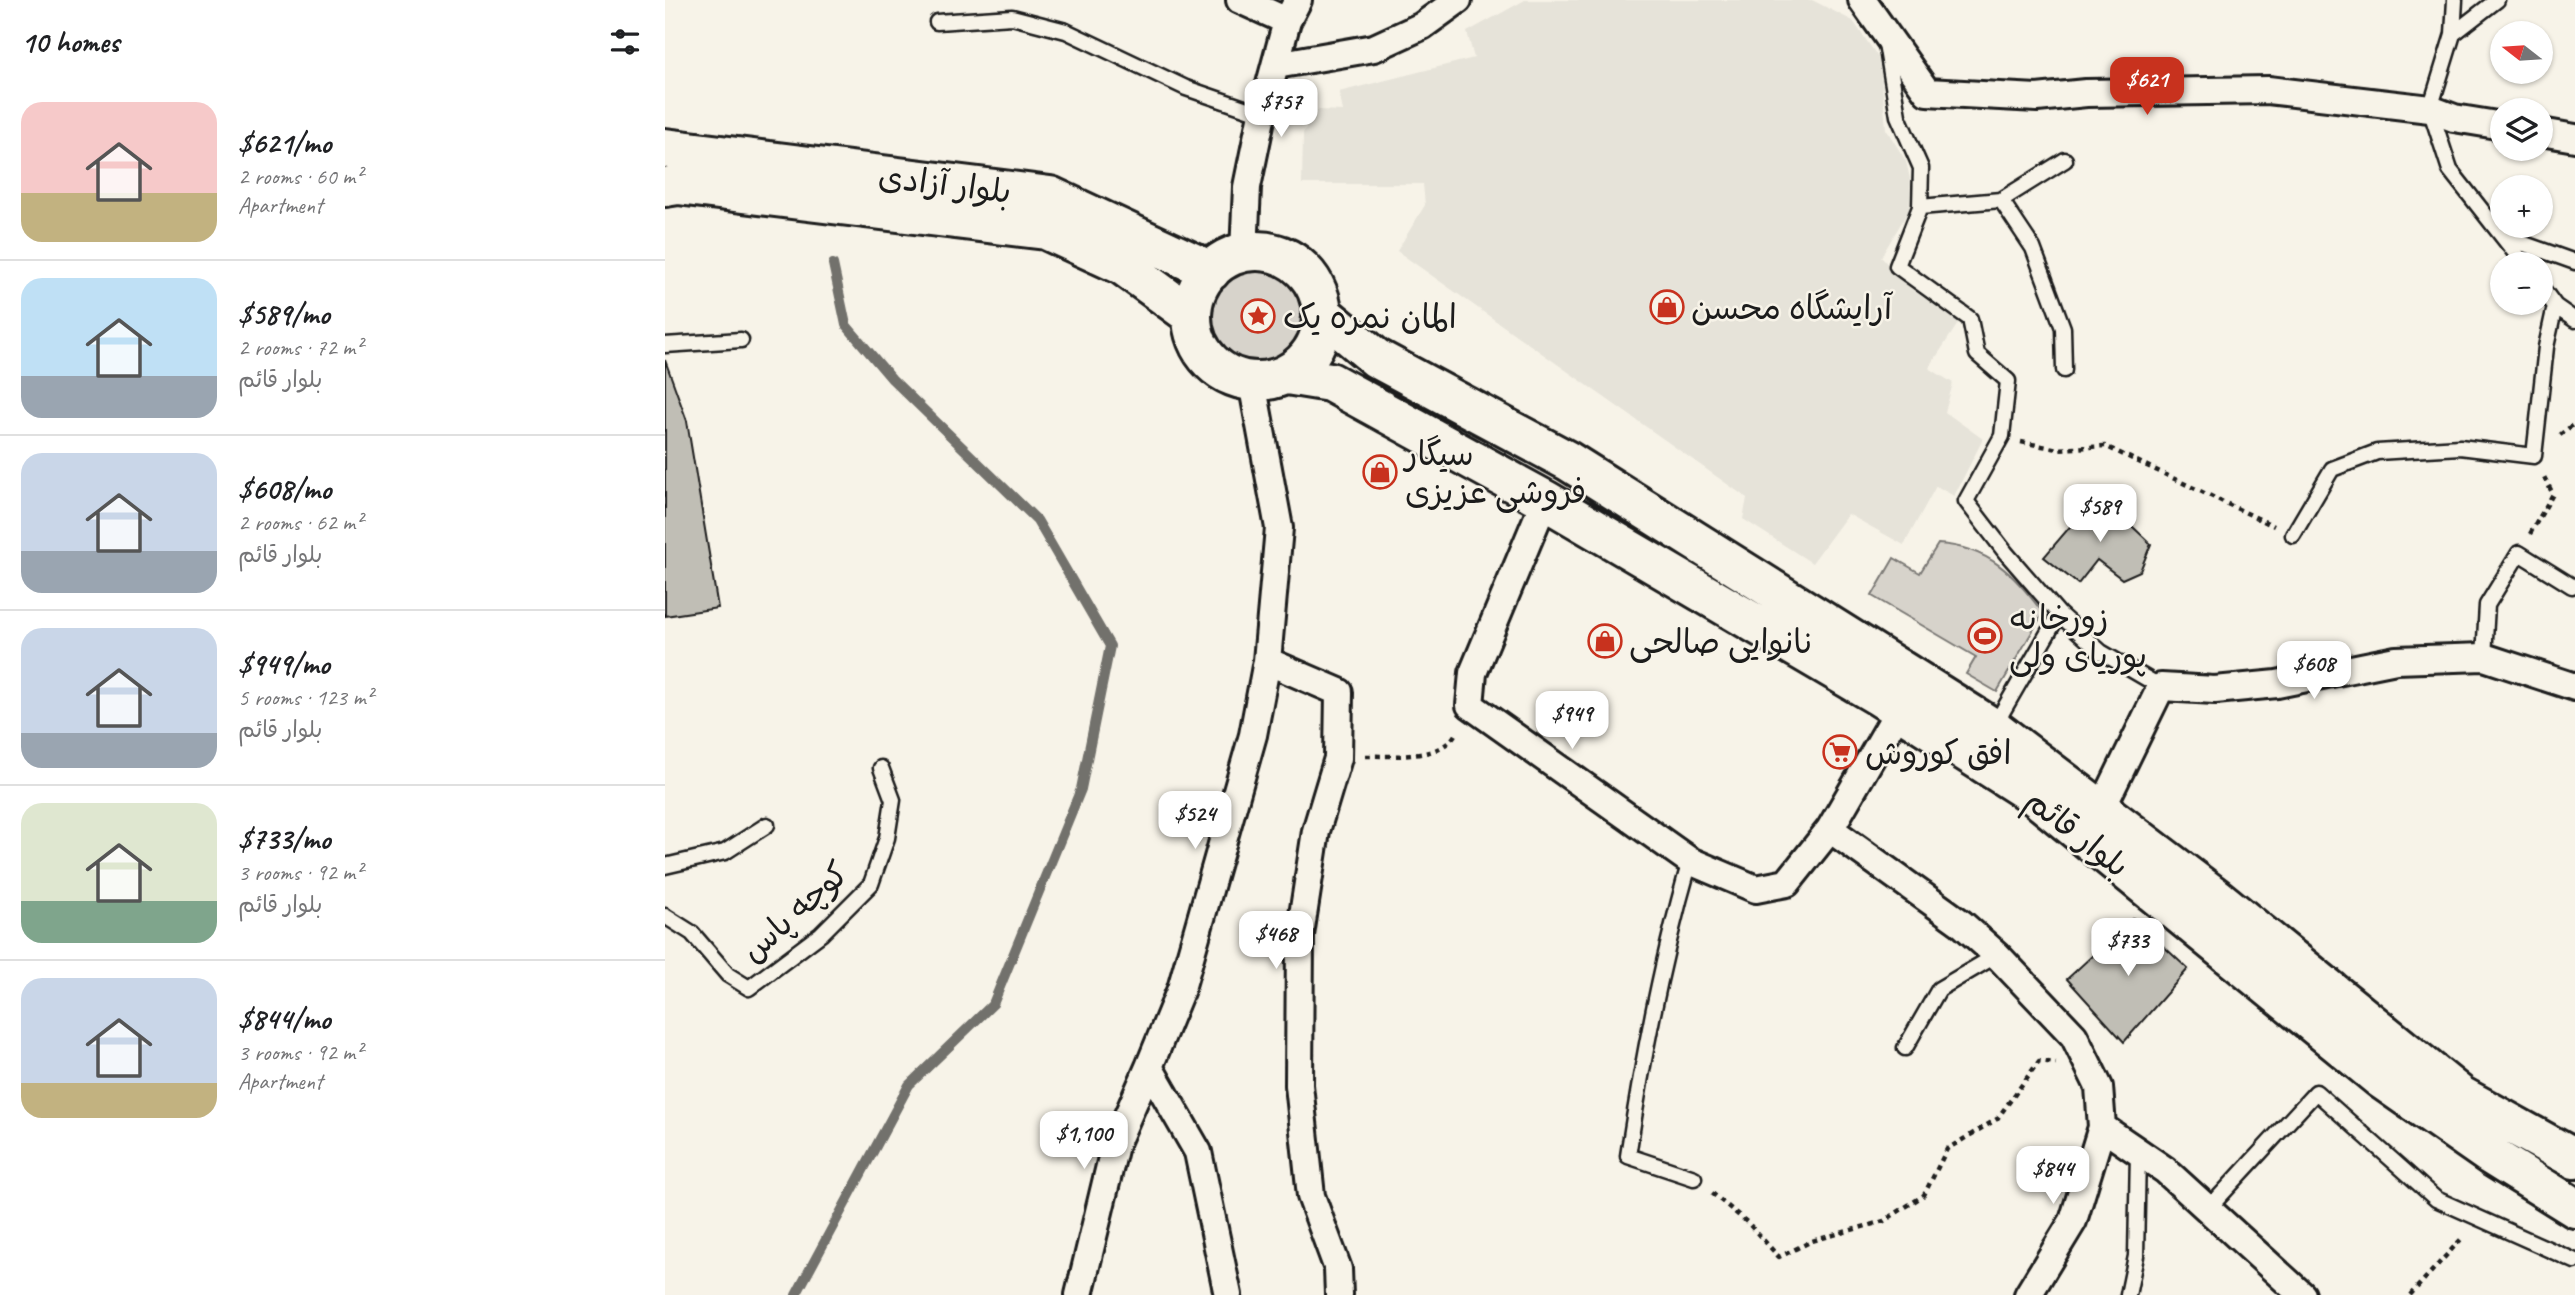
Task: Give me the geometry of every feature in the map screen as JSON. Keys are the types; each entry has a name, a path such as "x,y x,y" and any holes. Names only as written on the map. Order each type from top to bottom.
{"main road":[{"name":"بلوار آزادی","path":"674,148 1048,213 1211,271"},
{"name":"بلوار آزادی","path":"671,186 1048,213 1192,316"},
{"path":"1244,252 1272,253 1298,264 1311,278 1319,295 1323,314 1321,334 1313,351 1270,378 1225,373 1203,353 1195,335 1192,316 1197,292 1211,271 1226,259 1244,252"},
{"name":"بلوار قائم","path":"1323,314 1376,358 1568,460 1993,728 2381,1079 2490,1155 2575,1208"},
{"name":"بلوار قائم","path":"1270,378 1331,382 1545,500 1899,710 2035,796 2081,808 2218,899 2461,1096 2575,1159"}],"street":[{"path":"1240,0 1293,11 1262,114 1247,187 1244,252"},
{"path":"1276,65 1374,48 1422,26 1458,0"},
{"path":"1862,0 1884,27 1927,92 2037,98 2086,93 2268,90 2430,110 2454,118 2490,124"},
{"path":"2553,134 2575,138"},
{"path":"1079,1295 1115,1145 1181,989 1253,736 1267,661 1279,528 1270,378"},
{"path":"1545,500 1473,673 1469,705 1691,861 1756,889 1787,883 1830,829 1899,710"},
{"path":"2081,808 2161,688 2215,690 2277,684 2396,660 2484,657 2575,687"},
{"path":"1267,661 1339,692 1338,758 1316,831 1300,935 1299,1086 1311,1196 1338,1269 1339,1295"},
{"path":"1830,829 1961,923 1997,955 2074,1037 2099,1087 2102,1127 2073,1220 2028,1295"},
{"path":"1149,1067 1198,1152 1228,1295"},
{"path":"2102,1127 2165,1170 2302,1295"}],"lane":[{"path":"2455,0 2453,34 2430,110 2450,170 2490,221"},
{"path":"2453,34 2497,0"},
{"path":"937,22 1012,17 1066,31 1186,88 1262,114"},
{"path":"1884,27 1898,117 1921,168 1920,207 1898,266 1971,319 1977,354 2008,381 2002,436 1966,501 2006,553 2059,614 2101,653 2161,688"},
{"path":"1920,207 2001,200 2065,160"},
{"path":"2001,200 2033,248 2063,328 2064,370"},
{"path":"2504,238 2515,252"},
{"path":"2506,238 2575,262"},
{"path":"2553,303 2575,320"},
{"path":"2293,535 2332,470 2377,452 2460,447 2534,456 2546,348 2555,306"},
{"path":"665,345 741,340"},
{"path":"2484,657 2487,605 2519,553 2571,586"},
{"path":"1993,728 2059,614"},
{"name":"کوچه پاس","path":"665,916 692,933 728,975 749,988 821,934 871,884 887,838 893,800 881,768"},
{"path":"665,866 725,852 768,825"},
{"path":"1691,861 1670,931 1640,1071 1628,1156 1694,1178"},
{"path":"1905,1048 1939,989 1997,955"},
{"path":"2208,1209 2316,1092 2436,1199 2575,1261"},
{"path":"2128,1295 2136,1256 2138,1152"}],"path":[{"path":"2519,553 2553,494 2534,456 2575,423"},
{"path":"1997,448 2018,442 2058,449 2105,446 2293,535"},
{"path":"1338,758 1430,753 1454,738 1469,705"},
{"path":"1694,1178 1748,1223 1779,1256 1812,1241 1884,1221 1924,1195 1947,1149 1997,1119 2039,1061 2088,1066"},
{"path":"2410,1295 2478,1219"}],"shaded area":[{"path":"1525,0 1812,0 1853,21 1880,60 1886,129 1906,161 1911,183 1909,210 1881,257 1911,289 1959,322 1929,368 1953,383 1945,412 1983,439 1954,496 1936,486 1904,545 1848,514 1812,563 1743,519 1747,498 1397,251 1425,205 1423,184 1302,184 1303,133 1318,110 1343,111 1339,92 1474,58 1467,32"},
{"path":"1258,265 1278,269 1296,280 1307,298 1311,318 1307,338 1296,356 1278,367 1258,371 1238,367 1220,356 1209,338 1205,318 1209,298 1220,280 1238,269"},
{"name":"زورخانه پوریای ولی","path":"1938,544 1972,551 1999,565 2043,613 1997,692 1966,674 1976,657 1872,596 1894,558 1920,573"}],"building":[{"path":"665,360 687,421 718,608 665,616"},
{"path":"2098,494 2151,544 2140,571 2122,579 2097,560 2078,584 2044,557"},
{"path":"2133,918 2188,969 2124,1042 2067,979"}],"waterway":[{"path":"796,1295 909,1085 993,1004 1081,789 1110,646 1037,520 892,379 846,325 833,264"}],"place":[{"name":"آرایشگاه محسن","path":"1667,307"},
{"name":"المان نمره یک","path":"1258,316"},
{"name":"سیگار فروشی عزیزی","path":"1380,472"},
{"name":"زورخانه پوریای ولی","path":"1985,636"},
{"name":"نانوایی صالحی","path":"1605,641"},
{"name":"افق کوروش","path":"1840,752"}]}
